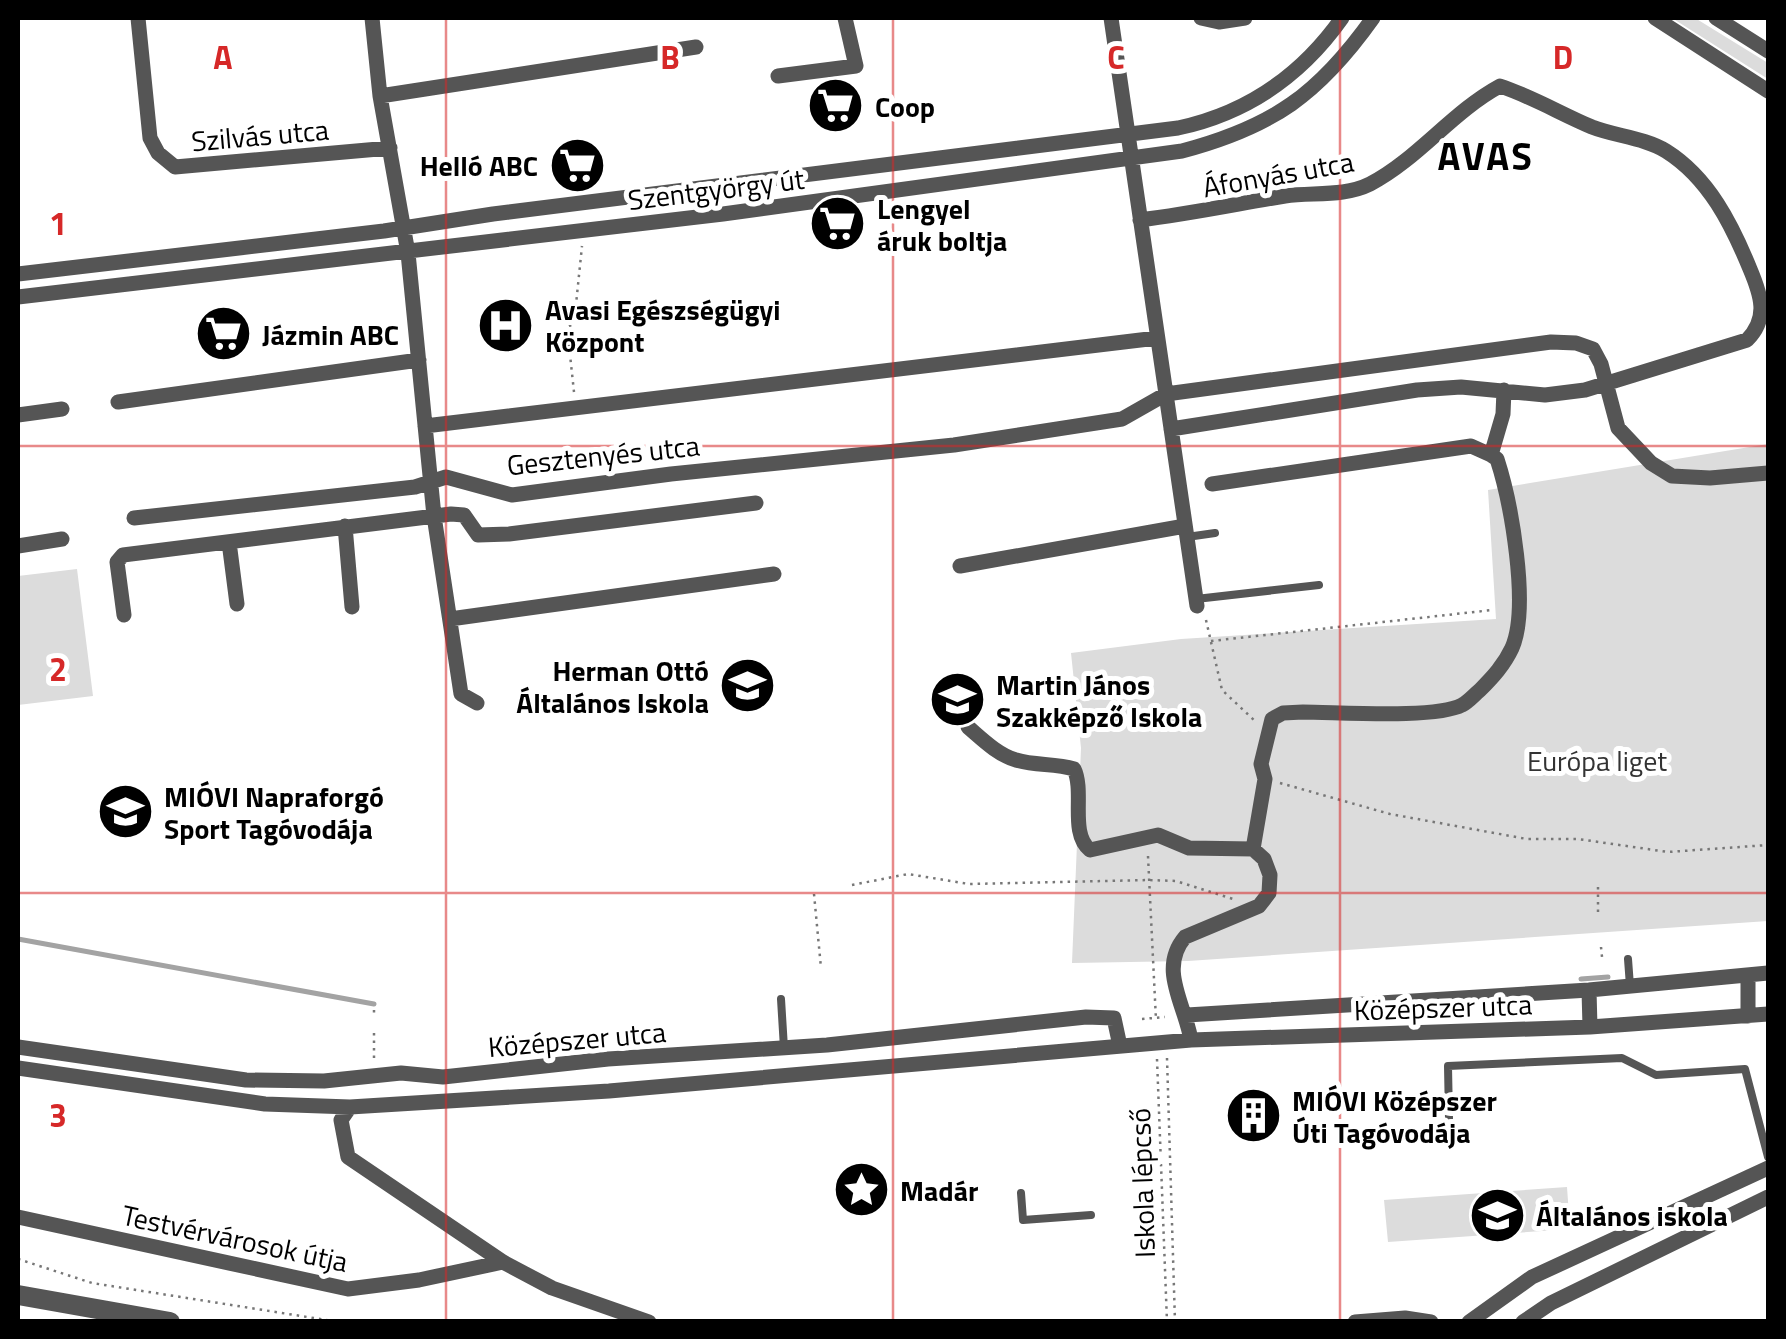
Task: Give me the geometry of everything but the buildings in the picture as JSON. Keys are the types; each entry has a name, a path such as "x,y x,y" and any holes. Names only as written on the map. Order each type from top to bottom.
{"street":[{"name":"Szilvás utca","path":"138,18 150,138 158,153 175,167 390,148"},
{"path":"372,18 380,96 408,253 434,516 461,694 477,703"},
{"path":"778,76 856,66 845,18"},
{"path":"1112,18 1197,602"},
{"path":"1201,18 1218,22 1245,18"},
{"name":"Szentgyörgy út","path":"18,297 583,230 721,202 1209,122 1275,89 1342,18"},
{"name":"Szentgyörgy út","path":"18,274 403,227 721,202 1130,159 1205,144 1268,121 1313,88 1373,18"},
{"path":"1654,18 1768,91"},
{"path":"1716,18 1768,51"},
{"path":"380,96 696,47"},
{"name":"Áfonyás utca","path":"1140,220 1368,185 1412,154 1476,99 1500,86 1592,126 1665,150 1711,192 1730,222 1761,294 1760,321 1747,340 1585,390 1545,394 1461,387 1417,390 1171,429"},
{"name":"Gesztenyés utca","path":"425,426 1157,338"},
{"path":"1166,394 1551,342 1576,343 1593,350 1601,364 1618,428 1650,463 1672,476 1710,478 1768,472"},
{"path":"118,402 419,360"},
{"path":"1490,456 1502,414 1504,390"},
{"name":"Gesztenyés utca","path":"134,518 432,484 446,477 512,495 954,445 1122,419 1166,394"},
{"path":"18,415 62,409"},
{"path":"1212,484 1472,446 1497,460 1508,494 1517,571 1514,645 1497,674 1463,705 1430,714 1283,714 1272,719 1261,764 1264,778 1253,849"},
{"path":"124,616 117,562 123,555 434,516 464,515 478,535 510,534 756,504"},
{"path":"344,526 352,607"},
{"path":"960,566 1186,531"},
{"path":"18,546 62,539"},
{"path":"229,542 237,604"},
{"path":"450,619 774,574"},
{"path":"968,727 996,750 1016,760 1074,769 1079,780 1084,846 1090,850 1147,836 1168,837 1189,848 1253,849 1264,858 1270,875 1269,893 1259,906 1185,937 1178,946 1172,977 1187,1015 1191,1040"},
{"path":"1630,986 1768,974"},
{"path":"1748,975 1748,1016"},
{"name":"Középszer utca","path":"1187,1015 1630,986"},
{"path":"1589,990 1590,1027"},
{"name":"Középszer utca","path":"18,1068 265,1104 350,1106 609,1092 1191,1040 1590,1027 1768,1014"},
{"name":"Középszer utca","path":"18,1047 246,1080 324,1081 401,1073 443,1077 1086,1017 1114,1018 1120,1046"},
{"path":"401,1073 404,1102"},
{"path":"350,1106 341,1120 348,1158 503,1262 552,1288 649,1322"},
{"path":"1469,1322 1532,1277 1768,1168"},
{"path":"1523,1322 1551,1303 1768,1198"},
{"name":"Testvérvárosok útja","path":"18,1217 348,1289 419,1280 503,1262"},
{"path":"18,1296 170,1322"},
{"path":"1355,1322 1406,1318 1431,1322"}],"lane":[{"path":"1186,531 1215,534"},
{"path":"1197,602 1320,585"},
{"path":"1628,959 1630,986"},
{"path":"781,998 784,1048"},
{"path":"1449,1119 1448,1066 1622,1058 1656,1075 1746,1069 1768,1158"},
{"path":"1021,1193 1023,1220 1092,1215"}],"path":[{"path":"575,407 566,327 574,324 583,230"},
{"path":"1197,602 1208,624 1222,690 1266,734"},
{"path":"1211,641 1492,610"},
{"path":"1264,778 1390,814 1527,839 1578,839 1668,852 1768,845"},
{"path":"1147,836 1155,1018"},
{"path":"852,885 908,874 970,884 1176,881 1259,906"},
{"path":"1598,887 1598,912"},
{"path":"814,894 820,968"},
{"path":"1600,947 1602,957"},
{"path":"1142,1018 1165,1017"},
{"path":"374,1029 374,1058"},
{"path":"1161,1043 1175,1322"},
{"name":"Iskola lépcső","path":"1161,1043 1159,1174 1167,1322"},
{"path":"18,1259 92,1282 338,1322"}],"green space":[{"path":"1672,18 1695,18 1768,63 1768,79"},
{"name":"Európa liget","path":"1768,444 1768,921 1188,961 1072,963 1081,748 1071,653 1181,639 1496,619 1488,490"},
{"path":"77,569 93,696 18,705 18,576"},
{"path":"1567,1187 1570,1229 1388,1242 1384,1200"}],"waterway":[{"path":"18,939 374,1004"},
{"path":"1581,979 1608,977"}],"place":[{"name":"Coop","path":"836,106"},
{"name":"Helló ABC","path":"577,165"},
{"name":"Lengyel áruk boltja","path":"838,224"},
{"name":"Avasi Egészségügyi Központ","path":"506,325"},
{"name":"Jázmin ABC","path":"223,334"},
{"name":"Herman Ottó Általános Iskola","path":"748,686"},
{"name":"Martin János Szakképző Iskola","path":"957,700"},
{"name":"MIÓVI Napraforgó Sport Tagóvodája","path":"125,812"},
{"name":"MIÓVI Középszer Úti Tagóvodája","path":"1253,1116"},
{"name":"Madár","path":"861,1190"},
{"name":"Általános iskola","path":"1497,1215"}],"district":[{"name":"AVAS","path":"1486,156"}]}
